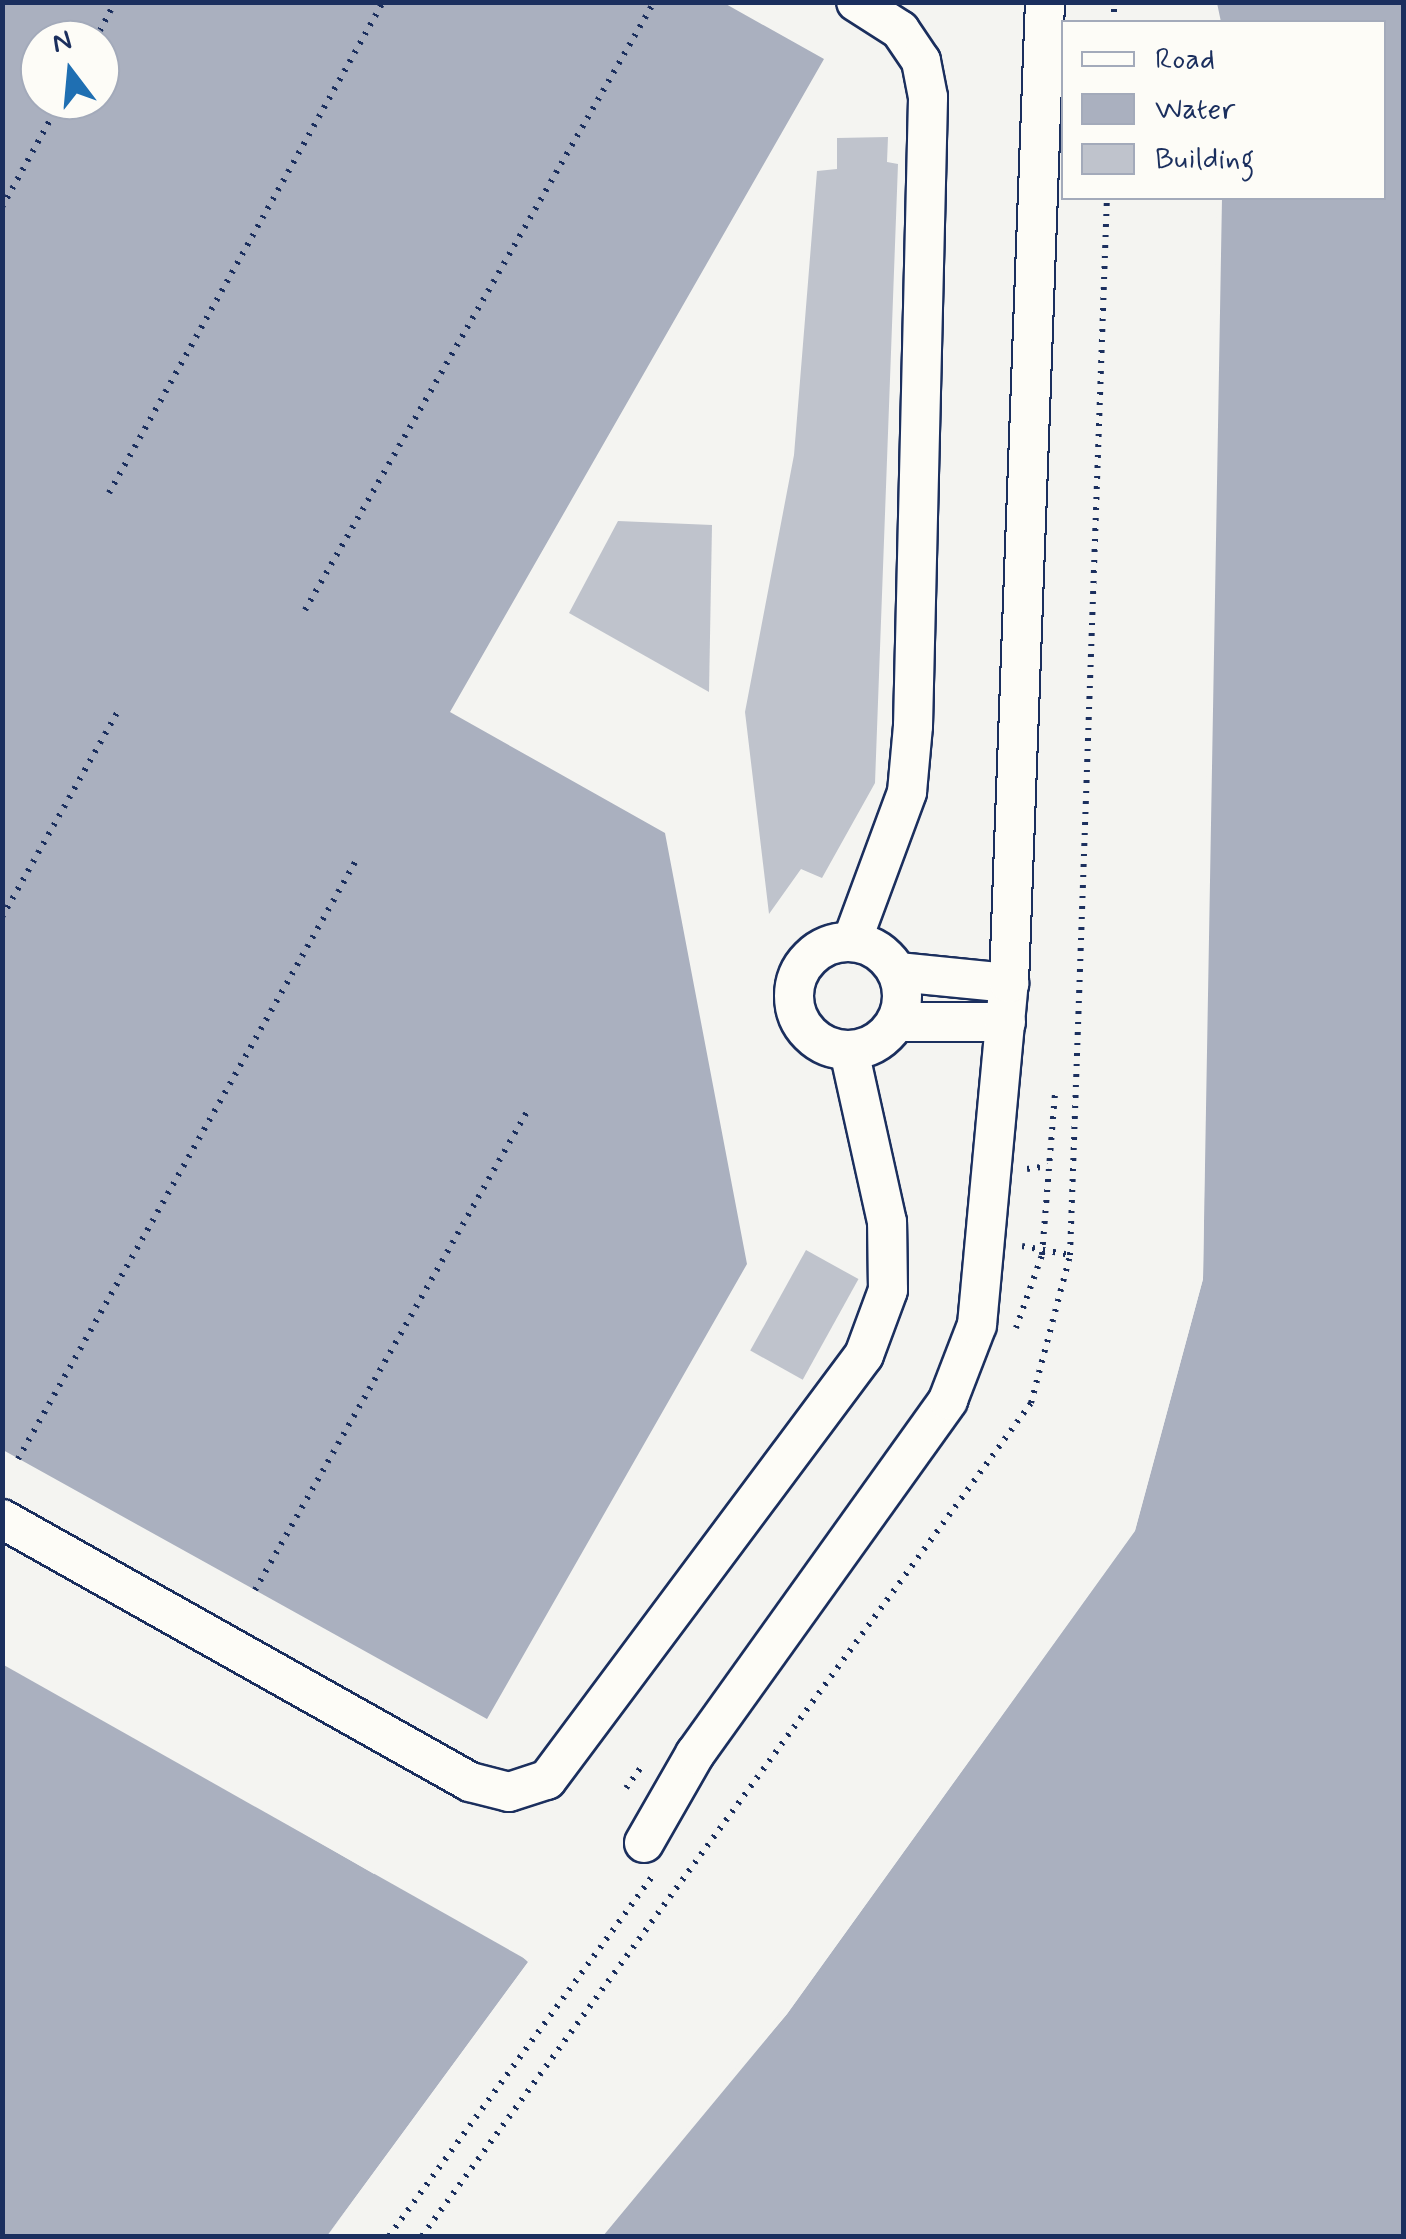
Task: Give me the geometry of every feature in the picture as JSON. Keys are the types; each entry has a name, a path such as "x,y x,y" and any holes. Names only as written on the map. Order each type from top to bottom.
{"lane":[{"path":"852,941 907,792 913,726 928,97 921,61 900,30 856,2"},
{"path":"644,1843 694,1754 948,1400 978,1325 1008,983 1045,2"},
{"path":"852,941 880,950 898,972 897,1022 877,1042 849,1050 821,1044 800,1023 793,994 802,966 823,946 852,941"},
{"path":"898,972 1008,983"},
{"path":"897,1022 1006,1022"},
{"path":"2,1518 470,1782 508,1792 547,1780 864,1355 888,1290 887,1222 849,1050"}],"path":[{"path":"109,493 384,2"},
{"path":"305,610 654,2"},
{"path":"2,207 51,120"},
{"path":"2,916 118,711"},
{"path":"18,1459 358,857"},
{"path":"256,1590 529,1108"},
{"path":"1027,1174 1028,1165 1048,1166"},
{"path":"1022,1242 1022,1250 1070,1254"},
{"path":"390,2236 569,1991"}],"water":[{"path":"3,2 724,3 824,59 450,712 665,833 747,1264 487,1719 3,1450"},
{"path":"1217,3 1403,3 1403,2236 603,2236 787,2014 1135,1530 1203,1279 1222,200 1386,200 1386,20 1221,20"},
{"path":"2,1664 529,1961 327,2236 3,2236"}],"pier":[{"path":"1217,200 1203,1279 1135,1531 787,2014 598,2236 783,2011 1130,1528 1198,1279"},
{"path":"2,1659 5,1660 377,1870 374,1874"},
{"path":"508,1944 533,1964 327,2236 528,1962"}],"building":[{"path":"888,137 887,162 898,164 875,783 822,878 801,869 769,914 745,712 794,455 817,171 837,169 837,138"},
{"path":"618,521 712,525 709,692 569,613"},
{"path":"806,1250 858,1279 803,1380 750,1351"}]}
